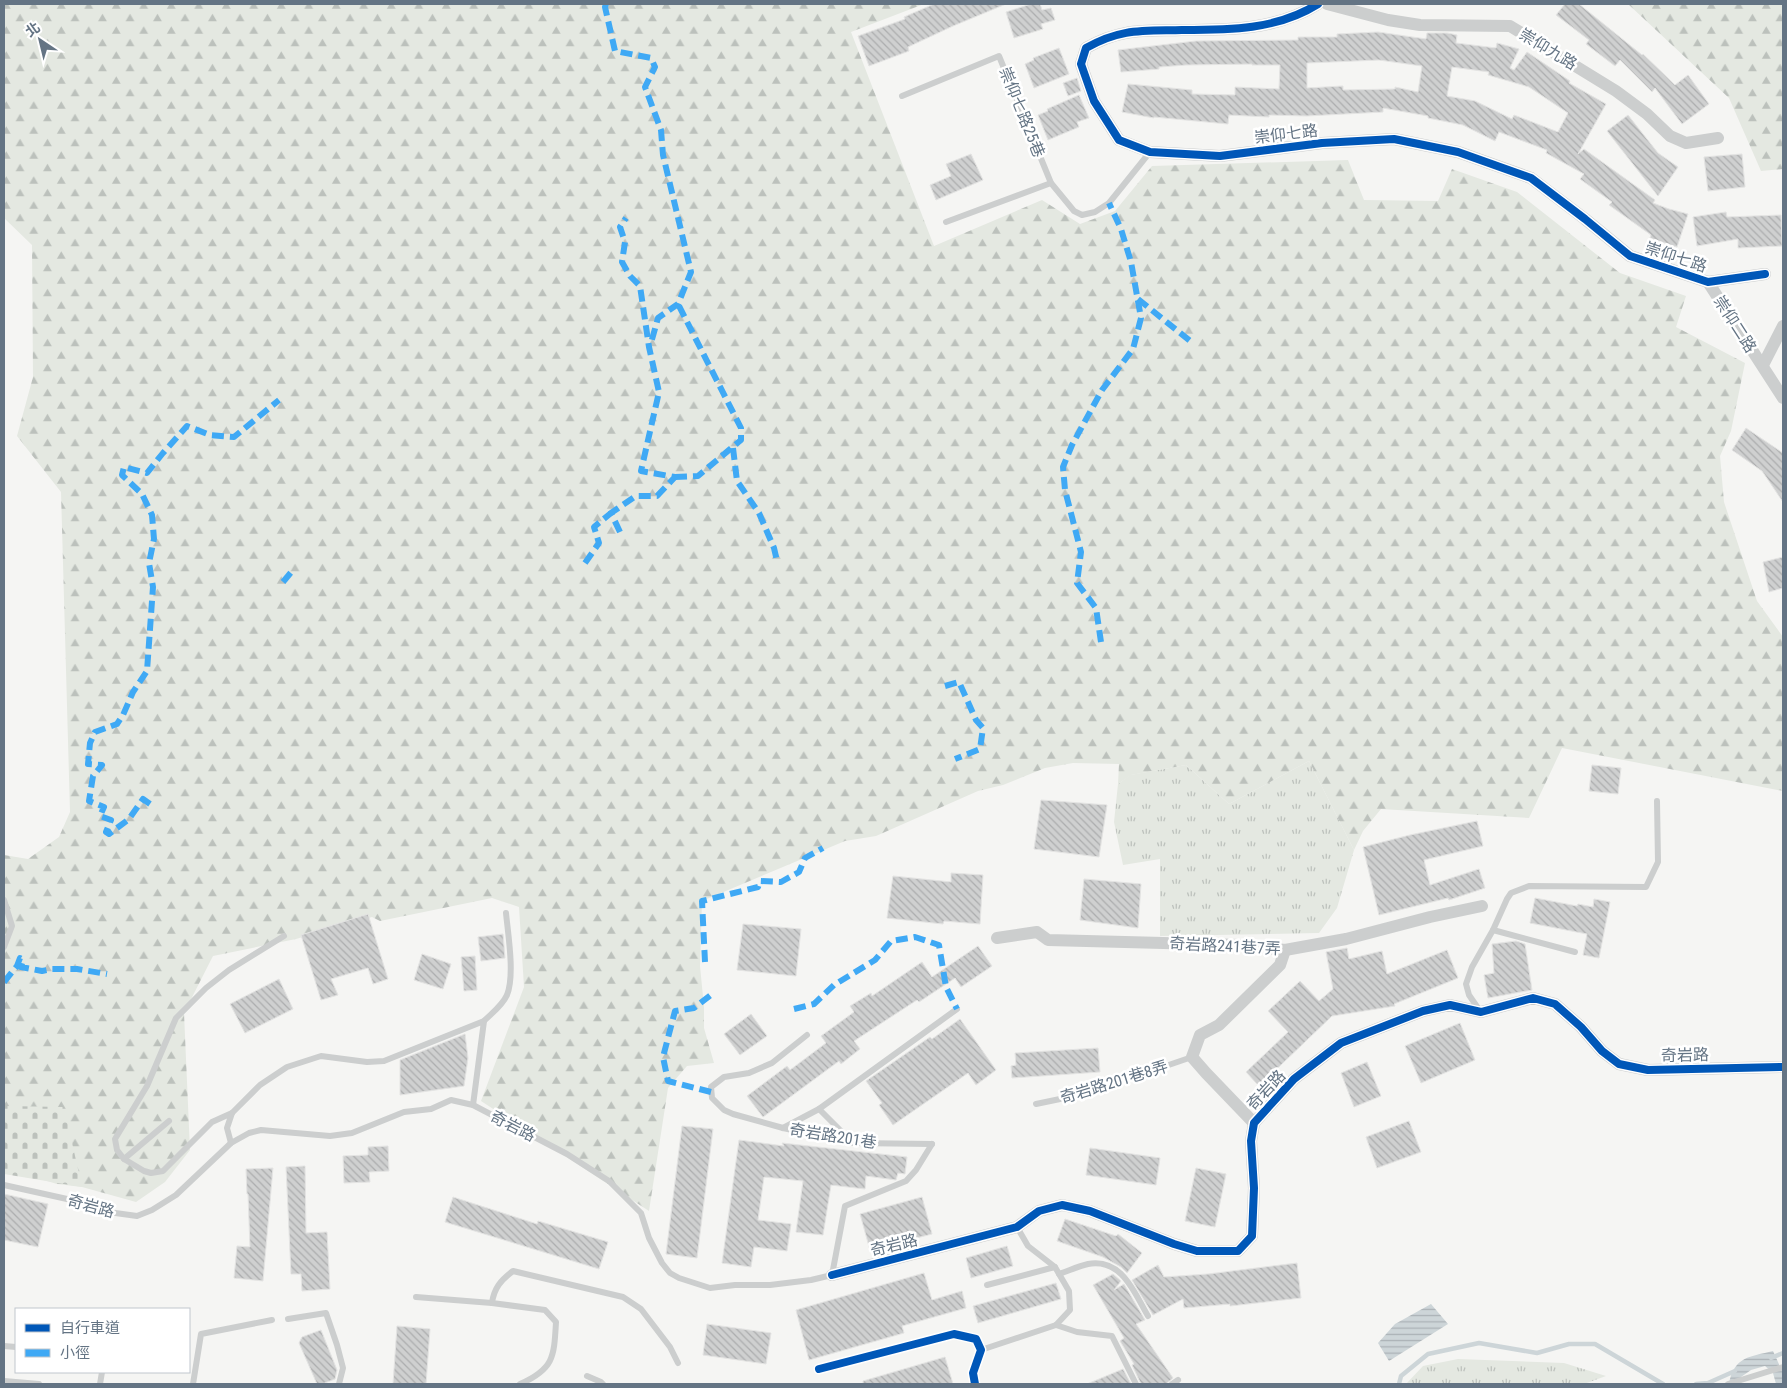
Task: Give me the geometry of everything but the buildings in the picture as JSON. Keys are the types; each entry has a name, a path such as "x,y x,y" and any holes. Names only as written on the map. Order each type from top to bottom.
{"street":[{"name":"崇仰七路","path":"1318,4 1303,14 1258,27 1130,31 1104,38 1086,48 1081,64 1094,101 1118,140 1150,152 1220,156 1322,143 1394,139 1458,152 1531,178 1630,256 1708,282 1765,274"},
{"name":"崇仰九路","path":"1327,4 1388,20 1420,25 1510,26 1616,91 1647,114 1670,136 1686,143 1718,138"},
{"name":"崇仰二路","path":"1708,282 1783,398"},
{"name":"崇仰二路","path":"1763,365 1783,326"},
{"name":"奇岩路241巷7弄","path":"997,938 1037,932 1048,940 1240,945 1285,950 1346,939 1430,917 1482,906"},
{"path":"1254,1123 1192,1057 1200,1034 1219,1025 1280,965 1285,950"},
{"name":"奇岩路","path":"832,1275 1017,1228 1039,1211 1062,1204 1090,1211 1197,1251 1238,1251 1252,1236 1254,1188 1251,1141 1254,1123 1294,1079 1341,1043 1423,1011 1450,1005 1481,1012 1533,998 1555,1004 1581,1027 1602,1051 1619,1064 1648,1070 1783,1067"}],"lane":[{"name":"崇仰七路25巷","path":"902,96 999,56 1051,183 1074,211 1082,214 1095,212 1109,203 1150,152"},
{"path":"946,222 1051,183"},
{"path":"1481,1012 1469,995 1466,984 1472,967 1511,893 1529,886 1646,887 1658,862 1658,801"},
{"path":"4,900 12,926 4,947"},
{"path":"284,936 229,970 206,988 176,1018 147,1086 115,1139 117,1150 124,1159 151,1173 163,1170 212,1122 232,1114 260,1085 288,1066 320,1056 367,1062 384,1061 484,1021 497,1010 507,994 511,966 506,913"},
{"path":"1493,930 1575,952"},
{"path":"783,1128 820,1109 957,1008"},
{"path":"473,1105 484,1021"},
{"name":"奇岩路201巷","path":"807,1035 772,1062 749,1073 724,1078 711,1087 712,1098 724,1110 783,1128 853,1143 932,1144 916,1170 906,1181 845,1206 832,1275"},
{"name":"奇岩路201巷8弄","path":"1036,1104 1084,1094 1192,1057"},
{"name":"奇岩路","path":"4,1185 76,1201 101,1211 137,1216 152,1210 176,1195 231,1143 249,1133 261,1130 330,1136 352,1133 404,1112 431,1109 451,1100 473,1105 567,1154 609,1181 641,1213 649,1238 662,1263 670,1273 679,1278 710,1288 735,1285 770,1285 811,1280 832,1275"},
{"path":"820,1109 853,1143"},
{"path":"231,1143 227,1128 232,1114"},
{"path":"124,1159 169,1121"},
{"path":"981,1350 1056,1325 1070,1310 1069,1291 1055,1267 1028,1246 1017,1228"},
{"path":"1059,1274 1089,1264 1111,1266 1118,1270 1126,1279 1148,1316"},
{"path":"987,1285 1055,1267"},
{"path":"492,1303 494,1291 501,1280 513,1271 624,1298 641,1309 670,1347 678,1363"},
{"path":"416,1297 492,1303 545,1310 556,1322 552,1358 536,1377 520,1384"},
{"path":"288,1319 326,1314 343,1368 339,1384"},
{"path":"194,1384 200,1334 272,1320"},
{"path":"1056,1325 1077,1332 1112,1336 1136,1384"},
{"path":"820,1369 954,1334 976,1339 981,1350 973,1373 975,1384"},
{"path":"1728,1384 1783,1367"},
{"path":"587,1376 603,1384"},
{"path":"1172,1384 1178,1380"},
{"path":"4,1381 40,1384"}],"green space":[{"path":"4,4 924,4 851,32 934,246 1042,200 1080,224 1115,211 1152,166 1348,160 1364,200 1438,201 1452,169 1517,192 1620,273 1686,296 1676,327 1745,363 1731,431 1720,456 1724,502 1757,601 1783,637 1783,791 1562,748 1529,818 1381,809 1363,831 1354,850 1309,761 1229,804 1186,765 1131,775 1118,784 1119,764 1073,763 1045,768 1003,785 978,791 876,836 845,841 702,901 700,966 704,1028 714,1063 687,1066 668,1088 649,1211 481,1101 524,987 519,907 492,898 380,921 372,917 296,939 213,956 184,1013 190,1150 165,1182 136,1202 82,1187 57,1184 4,1168 4,855 28,859 59,837 70,812 61,492 17,436 33,377 32,245 4,218"},
{"path":"1628,4 1783,4 1783,169 1761,171 1729,98"},
{"path":"1309,761 1354,850 1337,908 1319,933 1160,936 1160,859 1123,865 1114,822 1118,784 1130,775 1186,765 1229,804"},
{"path":"4,1106 64,1107 82,1187 4,1174"},
{"path":"1458,1359 1564,1363 1606,1376 1584,1384 1406,1384 1423,1366"}],"shaded area":[{"path":"1431,1304 1448,1324 1389,1361 1378,1343 1395,1324"},
{"path":"1773,1351 1783,1373 1783,1384 1776,1384 1773,1373 1765,1366 1751,1370 1741,1377 1741,1384 1729,1384 1735,1368 1744,1359"}],"waterway":[{"path":"1399,1384 1401,1376 1428,1354 1479,1343 1537,1353 1569,1344 1595,1344 1663,1384"},
{"path":"1771,1358 1783,1353"},
{"path":"1696,1384 1708,1383 1735,1371"}],"marked path":[{"path":"606,4 605,7 615,51 651,58 655,67 645,87 661,130 663,155 691,272 678,304 658,318 651,343"},
{"path":"1101,642 1096,608 1077,583 1081,552 1065,490 1063,467 1072,445 1102,390 1133,349 1141,318 1131,262 1121,229 1109,203"},
{"path":"620,532 611,513 636,496 657,496 675,477 641,471 659,392 649,347 640,286 630,276 622,262 625,242 620,227 626,218"},
{"path":"1138,299 1194,344"},
{"path":"675,477 698,476 741,440 741,428 678,304"},
{"path":"150,804 143,799 129,819 109,834 106,832 111,820 100,816 104,807 89,801 93,776 102,765 88,764 90,743 95,732 117,724 133,692 147,671 153,587 149,563 154,539 152,515 142,494 122,475 124,467 147,473 187,426 210,435 234,437 279,400"},
{"path":"733,448 737,481 759,513 774,548 777,561"},
{"path":"585,563 599,543 594,527 611,513"},
{"path":"283,582 293,570"},
{"path":"945,686 959,682 976,720 983,728 980,749 955,759"},
{"path":"705,962 702,901 758,887 760,881 781,882 799,872 805,858 823,848"},
{"path":"794,1009 814,1004 834,985 875,960 891,941 915,937 939,945 946,987 957,1009"},
{"path":"4,982 17,966 20,958 23,960 21,967 42,971 77,969 107,974"},
{"path":"711,1092 668,1081 663,1057 675,1011 694,1008 712,994"}],"cycle path":[{"path":"1318,4 1286,19 1252,27 1217,30 1144,31 1121,34 1086,48 1081,64 1094,101 1119,140 1150,152 1220,156 1322,143 1394,139 1458,152 1531,178 1630,256 1708,282 1765,274"},
{"path":"832,1275 1017,1227 1039,1211 1062,1205 1090,1211 1197,1251 1238,1251 1252,1236 1254,1188 1251,1141 1254,1123 1294,1079 1341,1043 1423,1011 1450,1005 1481,1012 1533,998 1555,1004 1581,1027 1602,1051 1619,1064 1648,1070 1783,1067"},
{"path":"819,1369 954,1334 976,1339 981,1350 973,1373 975,1384"}]}
